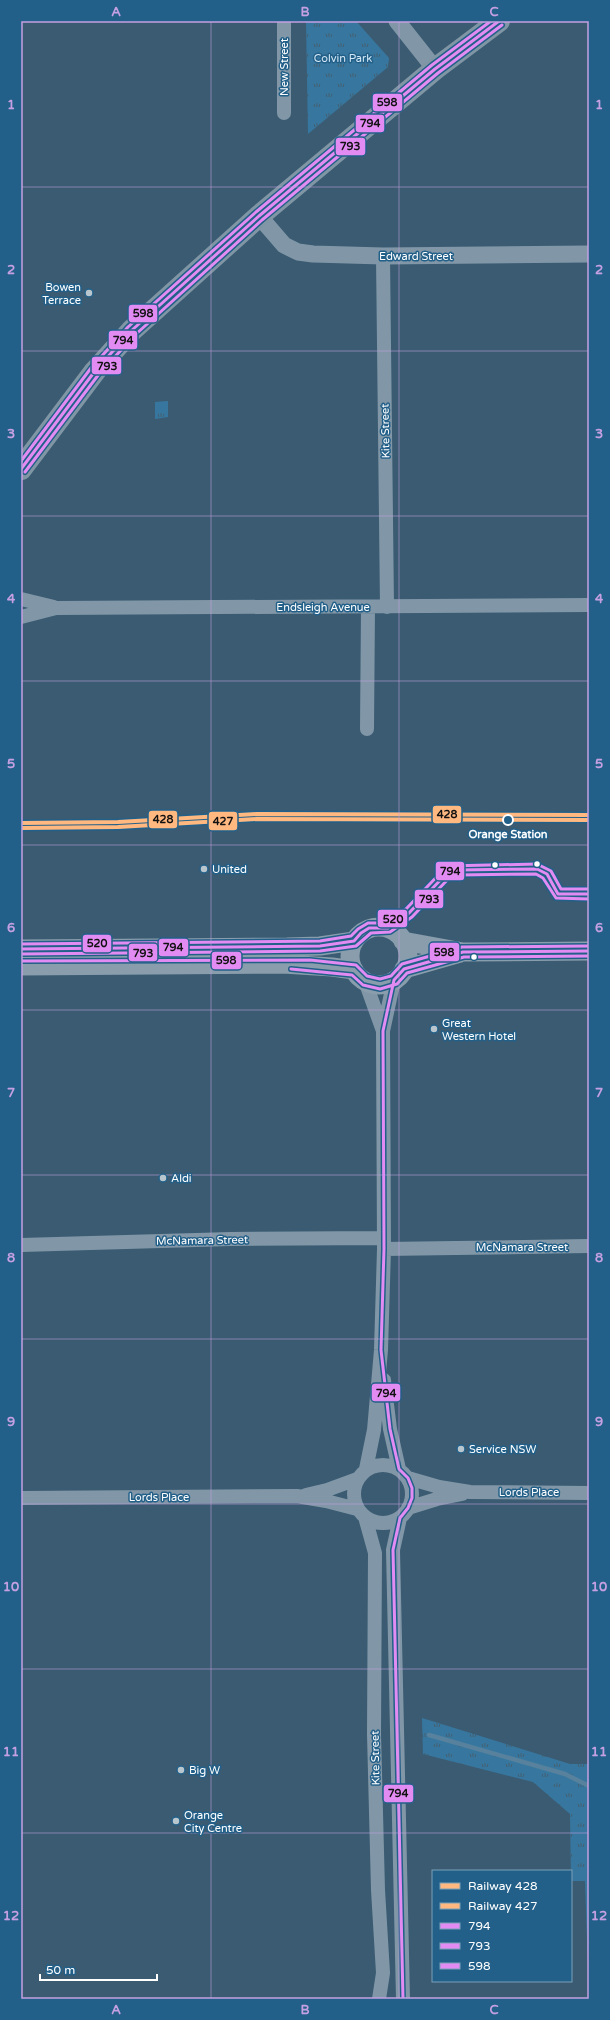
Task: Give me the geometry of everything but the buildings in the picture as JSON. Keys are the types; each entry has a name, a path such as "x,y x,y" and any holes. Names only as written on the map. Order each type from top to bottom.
{"highway":[{"path":"21,469 52,426 112,350 130,331 259,216 435,68 499,21"}],"main road":[{"path":"359,976 350,955 354,941 361,933 369,928 379,927 388,928 397,933 403,940 407,950 407,960 399,974"},
{"path":"403,940 463,952 589,950"},
{"path":"21,949 287,948 320,946 354,941"},
{"path":"21,966 283,964 318,966 359,976 380,984 399,974 463,952"}],"street":[{"name":"New Street","path":"284,21 284,113"},
{"path":"397,21 435,68"},
{"name":"Edward Street","path":"259,216 284,245 298,252 383,256 589,254"},
{"name":"Kite Street","path":"383,256 387,607"},
{"name":"Endsleigh Avenue","path":"21,599 56,608"},
{"name":"Endsleigh Avenue","path":"21,617 56,608 589,605"},
{"path":"368,607 368,729"},
{"path":"381,1350 390,1429 404,1474 412,1488 412,1498 404,1513 392,1522 382,1523 373,1522 361,1513 353,1494 357,1479 366,1469 374,1430 381,1350 384,1243 383,1031 399,974"},
{"path":"359,976 383,1031"},
{"name":"McNamara Street","path":"21,1245 231,1239 589,1246"},
{"path":"366,1469 383,1464 404,1474"},
{"name":"Lords Place","path":"404,1474 439,1487 470,1492 589,1493"},
{"name":"Lords Place","path":"297,1496 327,1490 357,1479"},
{"name":"Lords Place","path":"404,1513 437,1498 470,1492"},
{"name":"Lords Place","path":"21,1498 297,1496 326,1501 361,1513"},
{"name":"Kite Street","path":"361,1513 375,1553 374,1734 378,1890 383,1973 379,1999"},
{"name":"Kite Street","path":"403,1999 393,1550 404,1513"}],"green space":[{"name":"Colvin Park","path":"306,21 356,21 389,58 388,67 308,134"},
{"path":"168,401 168,417 155,419 155,402"},
{"path":"422,1718 570,1764 589,1764 589,1999 585,1881 572,1881 570,1814 533,1782 423,1754"}],"waterway":[{"path":"429,1735 565,1774 589,1786"}],"rail line":[{"name":"428","path":"21,823 118,822 257,814 589,815"},
{"name":"427","path":"21,828 118,827 257,819 589,820"}],"transit line":[{"name":"598","path":"21,461 91,368 128,327 256,212 432,65 491,21"},
{"name":"794","path":"21,469 95,371 131,331 259,216 435,69 499,21"},
{"name":"793","path":"25,472 99,374 135,335 262,220 438,73 502,25"},
{"name":"520","path":"21,944 320,941 351,936 358,929 368,923 387,923 406,909 447,866 537,864"},
{"name":"598","path":"539,865 551,871 561,889 589,889"},
{"name":"794","path":"21,949 320,946 354,941 361,933 369,928 388,928 409,913 449,871 458,870 537,869 547,874 558,894 589,894"},
{"name":"793","path":"21,954 320,951 356,946 371,933 390,932 412,917 451,876 458,875 536,874 543,878 556,898 589,899"},
{"name":"598","path":"21,961 310,960 356,965 367,976 380,979 391,976 402,964 462,947 589,946"},
{"name":"794","path":"403,1999 393,1550 400,1518 408,1508 412,1498 412,1488 408,1478 399,1469 390,1429 381,1350 384,1249 383,1031 394,980 404,969 463,952 589,951"},
{"name":"793","path":"291,969 352,975 363,985 380,989 397,984 407,973 464,957 589,956"}],"place":[{"name":"Bowen Terrace","path":"89,293"},
{"name":"Orange Station","path":"508,820"},
{"name":"United","path":"204,869"},
{"name":"Great Western Hotel","path":"434,1029"},
{"name":"Aldi","path":"163,1178"},
{"name":"Service NSW","path":"461,1449"},
{"name":"Big W","path":"181,1770"},
{"name":"Orange City Centre","path":"176,1821"}]}
